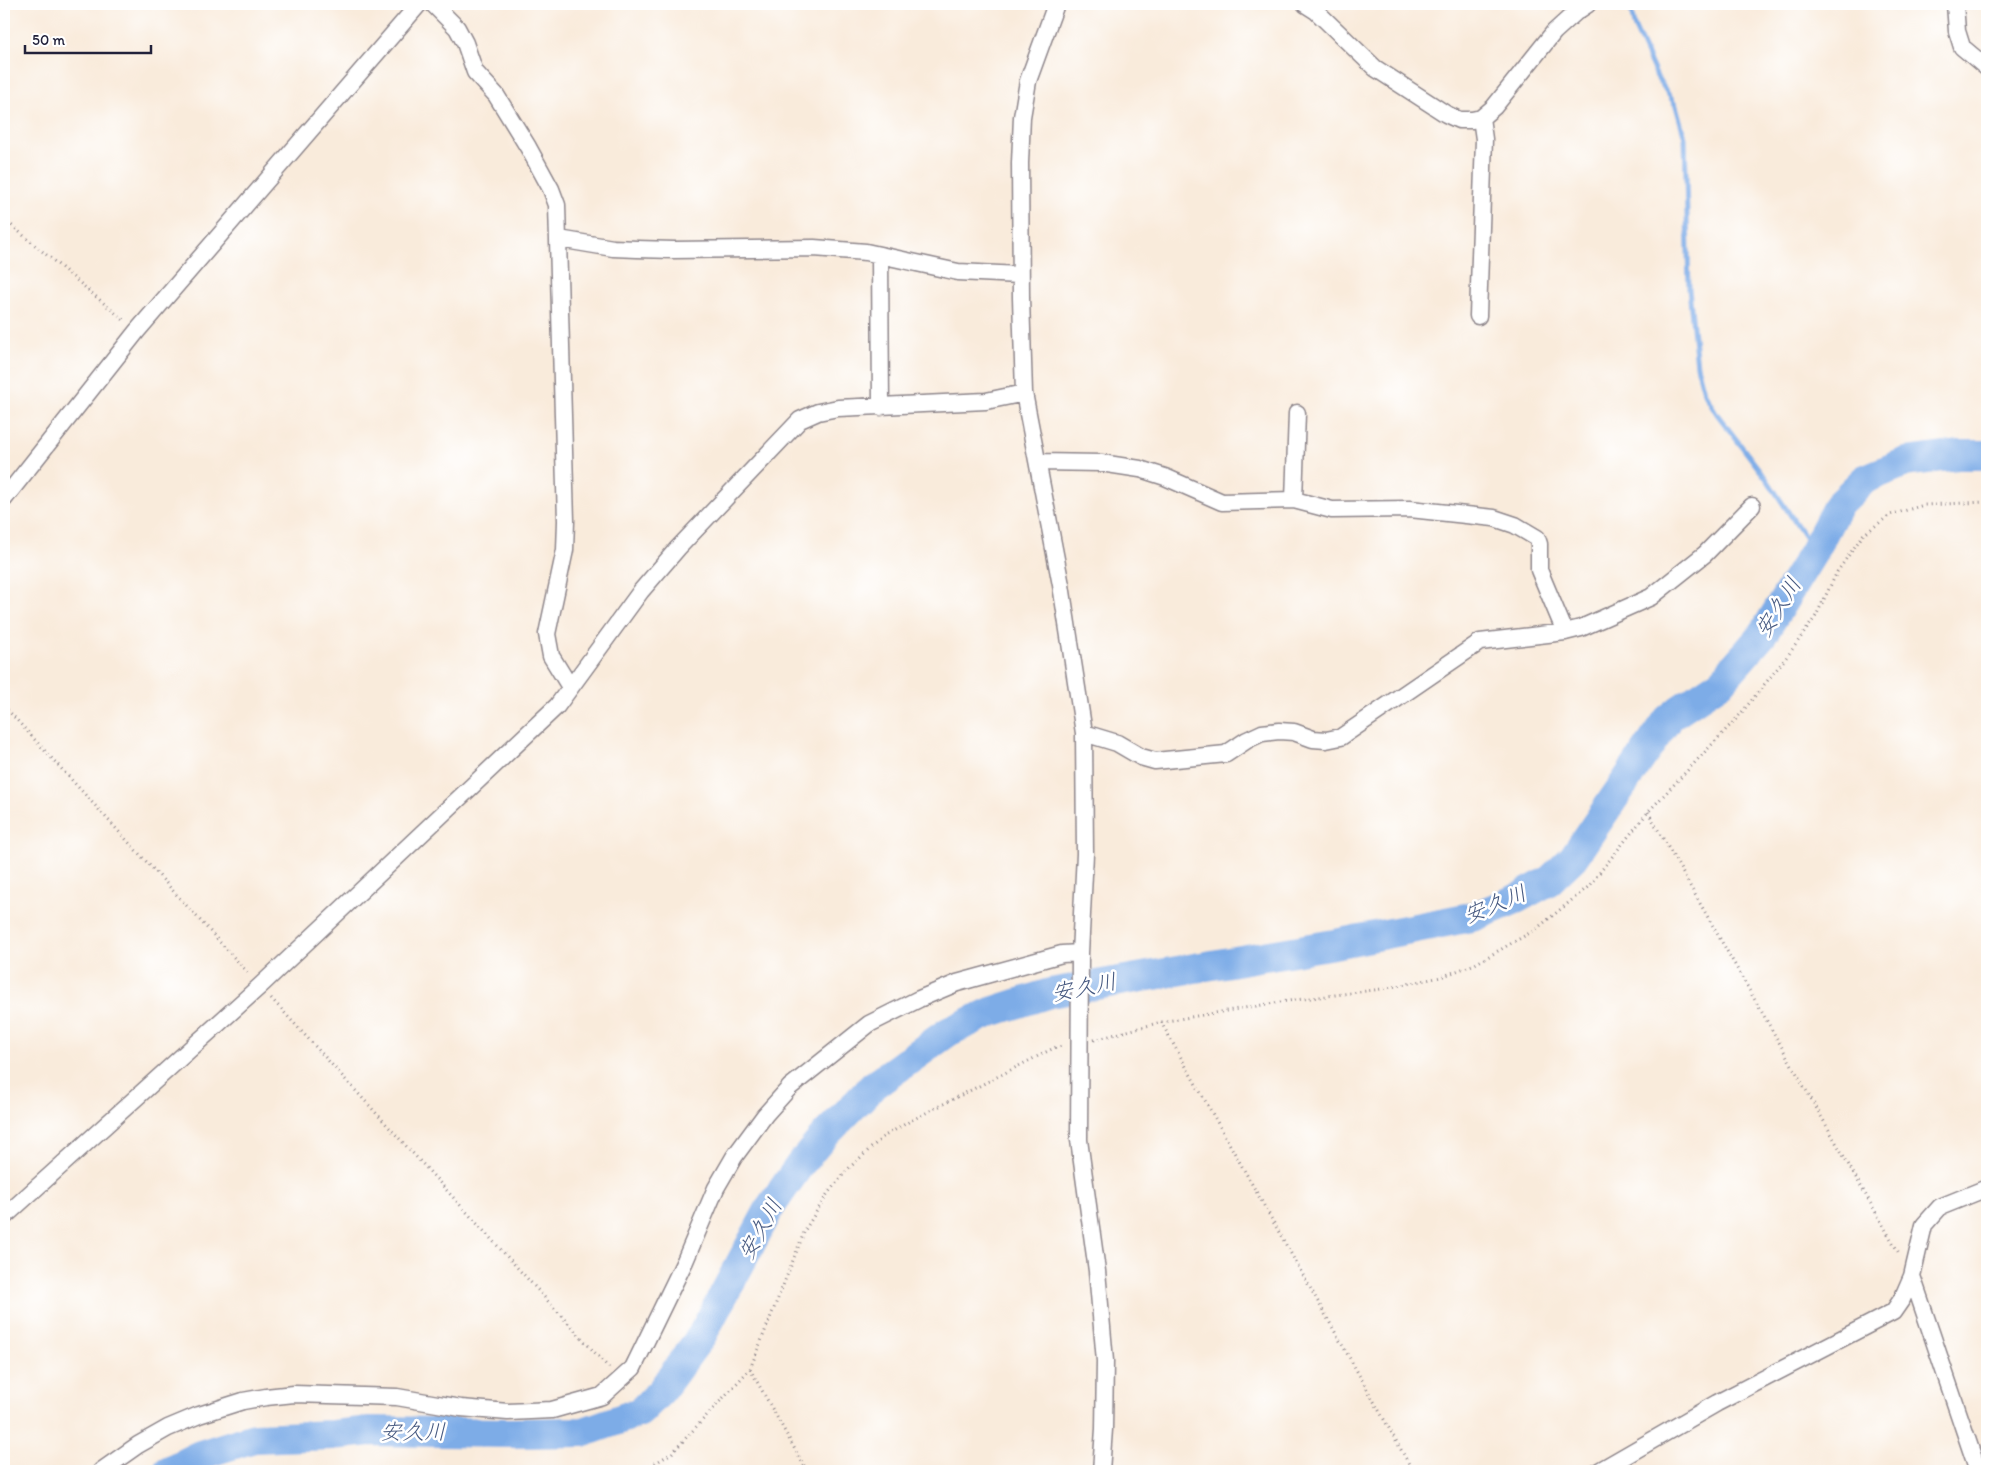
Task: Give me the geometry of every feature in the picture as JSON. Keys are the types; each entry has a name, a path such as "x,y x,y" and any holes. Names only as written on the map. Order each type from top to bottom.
{"street":[{"path":"4,499 137,331 419,4"},
{"path":"433,4 457,28 476,72 496,95 528,147 551,189 557,205 566,521 565,550 547,634 551,656 570,687"},
{"path":"1056,4 1028,81 1022,117 1020,275 1024,393 1075,665 1084,733 1085,854 1080,953 1079,1140 1097,1272 1105,1360 1101,1471"},
{"path":"1305,4 1316,11 1376,68 1446,114 1459,120 1482,118 1494,107 1554,32 1588,4"},
{"path":"1955,4 1962,46 1987,68"},
{"path":"1478,316 1484,139 1482,118"},
{"path":"559,239 612,248 814,248 866,252 958,272 1020,275"},
{"path":"880,255 881,407"},
{"path":"4,1217 260,986 557,706 641,591 678,548 800,420 818,412 838,408 986,401 1024,393"},
{"path":"1294,500 1297,413"},
{"path":"1038,462 1101,463 1140,468 1222,502 1294,500 1332,510 1410,509 1494,518 1515,524 1537,538 1539,544 1539,570 1565,632"},
{"path":"1084,733 1118,743 1141,757 1155,761 1226,754 1247,740 1262,734 1279,731 1294,732 1313,739 1341,737 1480,642 1565,632 1581,628 1651,597 1705,554 1752,506"},
{"path":"101,1471 138,1444 168,1428 199,1415 250,1400 294,1394 338,1394 397,1397 461,1408 508,1412 552,1410 602,1396 634,1368 685,1261 716,1188 734,1156 765,1115 790,1087 869,1024 919,999 967,981 1062,954 1080,953"},
{"path":"1599,1471 1717,1403 1894,1312 1912,1276 1924,1225 1940,1207 1987,1188"},
{"path":"1912,1276 1978,1471"}],"path":[{"path":"4,219 137,331"},
{"path":"642,1471 672,1453 750,1369 806,1230 828,1193 848,1169 883,1137 912,1120 1056,1047 1079,1044 1161,1022 1280,1002 1382,989 1441,977 1475,964 1535,930 1588,886 1648,812 1738,718 1789,654 1816,616 1837,572 1863,536 1890,515 1924,505 1987,502"},
{"path":"4,706 619,1380"},
{"path":"1648,812 1912,1276"},
{"path":"1161,1022 1413,1471"},
{"path":"750,1369 807,1471"}],"waterway":[{"path":"1630,4 1634,26 1657,77 1676,106 1685,138 1689,289 1697,366 1704,392 1717,414 1768,481 1814,551"},
{"name":"安久川","path":"168,1471 200,1455 254,1438 333,1435 370,1431 584,1432 640,1412 661,1391 702,1335 771,1206 799,1166 824,1136 873,1086 948,1032 991,1012 1050,993 1340,943 1476,916 1516,899 1549,881 1573,858 1668,719 1721,682 1763,634 1814,551 1838,505 1865,479 1906,462 1959,455 1987,455"}]}
